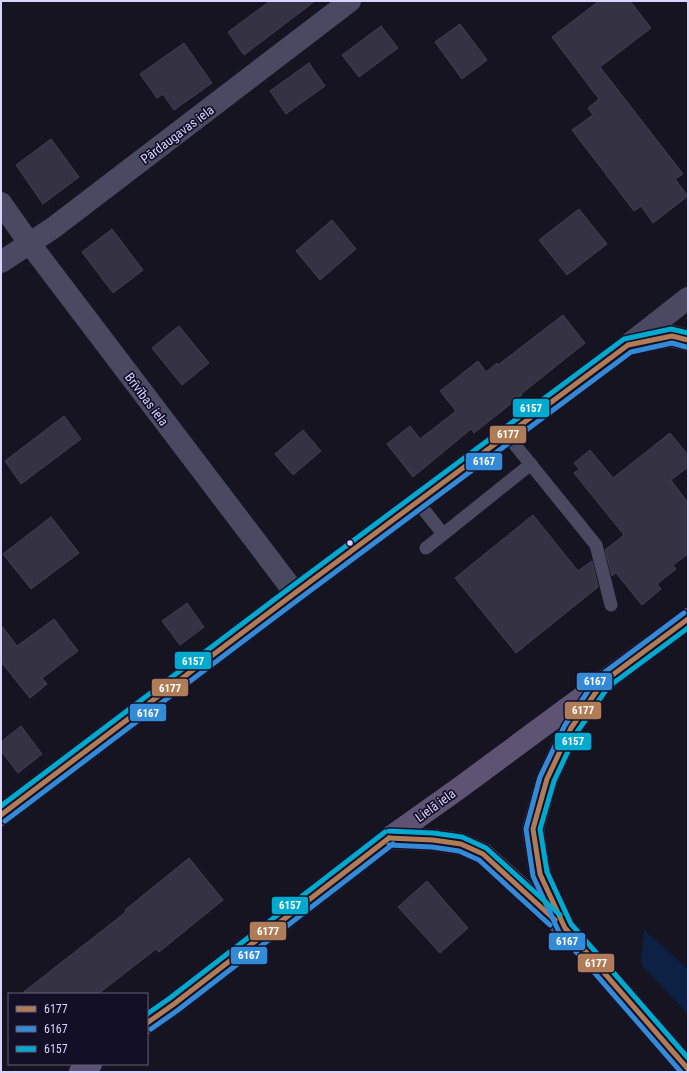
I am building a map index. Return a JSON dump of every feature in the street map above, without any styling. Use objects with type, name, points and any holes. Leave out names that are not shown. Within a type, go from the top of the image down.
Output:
[{"type":"main road","points":[[1,815],[295,593],[628,345],[672,336],[688,340]]},
{"type":"main road","name":"Lielā iela","points":[[148,1022],[389,838],[688,619]]},
{"type":"main road","points":[[565,928],[540,874],[533,829],[548,779],[571,728],[603,682]]},
{"type":"main road","points":[[389,838],[433,840],[461,844],[483,854],[565,928],[688,1069]]},
{"type":"main road","points":[[80,1072],[90,1065]]},
{"type":"street","name":"Pārdaugavas iela","points":[[1,262],[54,228],[350,1]]},
{"type":"street","name":"Brīvības iela","points":[[1,204],[295,593]]},
{"type":"street","points":[[628,345],[688,298]]},
{"type":"lane","points":[[507,435],[596,545],[612,605]]},
{"type":"lane","points":[[426,548],[531,464]]},
{"type":"lane","points":[[418,501],[443,534]]},
{"type":"water","points":[[644,930],[688,970],[688,1014],[641,964]]},
{"type":"pier","points":[[685,1021],[688,1024],[688,1072],[647,1072],[641,1065]]},
{"type":"building","points":[[270,1],[315,1],[244,55],[228,32]]},
{"type":"building","points":[[599,1],[630,1],[651,28],[600,67],[683,174],[675,179],[688,196],[653,223],[641,206],[634,211],[572,130],[593,115],[588,108],[599,99],[552,37]]},
{"type":"building","points":[[460,24],[487,60],[462,79],[435,42]]},
{"type":"building","points":[[381,26],[398,48],[359,77],[342,55]]},
{"type":"building","points":[[184,43],[212,83],[174,110],[163,94],[157,98],[140,74]]},
{"type":"building","points":[[309,63],[325,86],[286,114],[270,91]]},
{"type":"building","points":[[51,139],[79,177],[43,204],[16,165]]},
{"type":"building","points":[[579,209],[607,244],[567,275],[539,240]]},
{"type":"building","points":[[332,220],[356,249],[320,280],[296,251]]},
{"type":"building","points":[[112,229],[143,270],[113,293],[82,252]]},
{"type":"building","points":[[563,315],[585,343],[474,433],[471,429],[413,477],[387,444],[410,426],[420,439],[456,411],[440,391],[478,361],[486,372],[497,363],[498,365]]},
{"type":"building","points":[[179,326],[209,363],[182,385],[152,348]]},
{"type":"building","points":[[64,416],[81,439],[21,484],[5,461]]},
{"type":"building","points":[[303,430],[321,451],[293,475],[275,454]]},
{"type":"building","points":[[670,433],[688,455],[688,467],[671,480],[688,503],[688,554],[673,565],[676,569],[657,584],[661,589],[642,605],[616,573],[612,576],[605,550],[624,535],[574,473],[579,469],[574,463],[590,450],[613,478]]},
{"type":"building","points":[[533,515],[578,571],[592,561],[598,587],[516,653],[455,578]]},
{"type":"building","points":[[51,517],[79,553],[31,589],[3,554]]},
{"type":"building","points":[[187,603],[204,627],[180,645],[162,621]]},
{"type":"building","points":[[54,619],[78,651],[42,678],[47,684],[30,698],[1,662],[1,625],[17,646]]},
{"type":"building","points":[[21,726],[42,754],[18,773],[1,751],[1,742]]},
{"type":"building","points":[[189,858],[223,900],[159,952],[156,949],[99,993],[22,993],[126,912],[125,910]]},
{"type":"building","points":[[427,881],[468,928],[440,953],[398,907]]},
{"type":"transit line","name":"6157","points":[[1,806],[291,587],[624,339],[671,329],[688,333]]},
{"type":"transit line","name":"6177","points":[[1,815],[295,593],[628,345],[672,336],[688,340]]},
{"type":"transit line","name":"6167","points":[[5,821],[299,599],[631,352],[672,343],[686,347]]},
{"type":"transit line","name":"6167","points":[[681,1072],[559,932],[533,876],[526,829],[540,777],[565,725],[597,678],[684,613]]},
{"type":"transit line","name":"6177","points":[[688,619],[603,682],[571,728],[547,779],[533,829],[540,874],[565,928],[688,1069]]},
{"type":"transit line","name":"6157","points":[[688,628],[608,687],[577,732],[554,781],[540,829],[547,872],[571,924],[688,1058]]},
{"type":"transit line","name":"6157","points":[[389,831],[433,833],[462,837],[486,848],[560,915]]},
{"type":"transit line","name":"6157","points":[[148,1013],[170,998],[385,832]]},
{"type":"transit line","name":"6177","points":[[389,838],[433,840],[461,844],[483,854],[555,920]]},
{"type":"transit line","name":"6177","points":[[148,1022],[174,1004],[389,838]]},
{"type":"transit line","name":"6167","points":[[151,1029],[178,1010],[393,844]]},
{"type":"transit line","name":"6167","points":[[389,845],[432,847],[459,851],[479,860],[550,925]]}]
